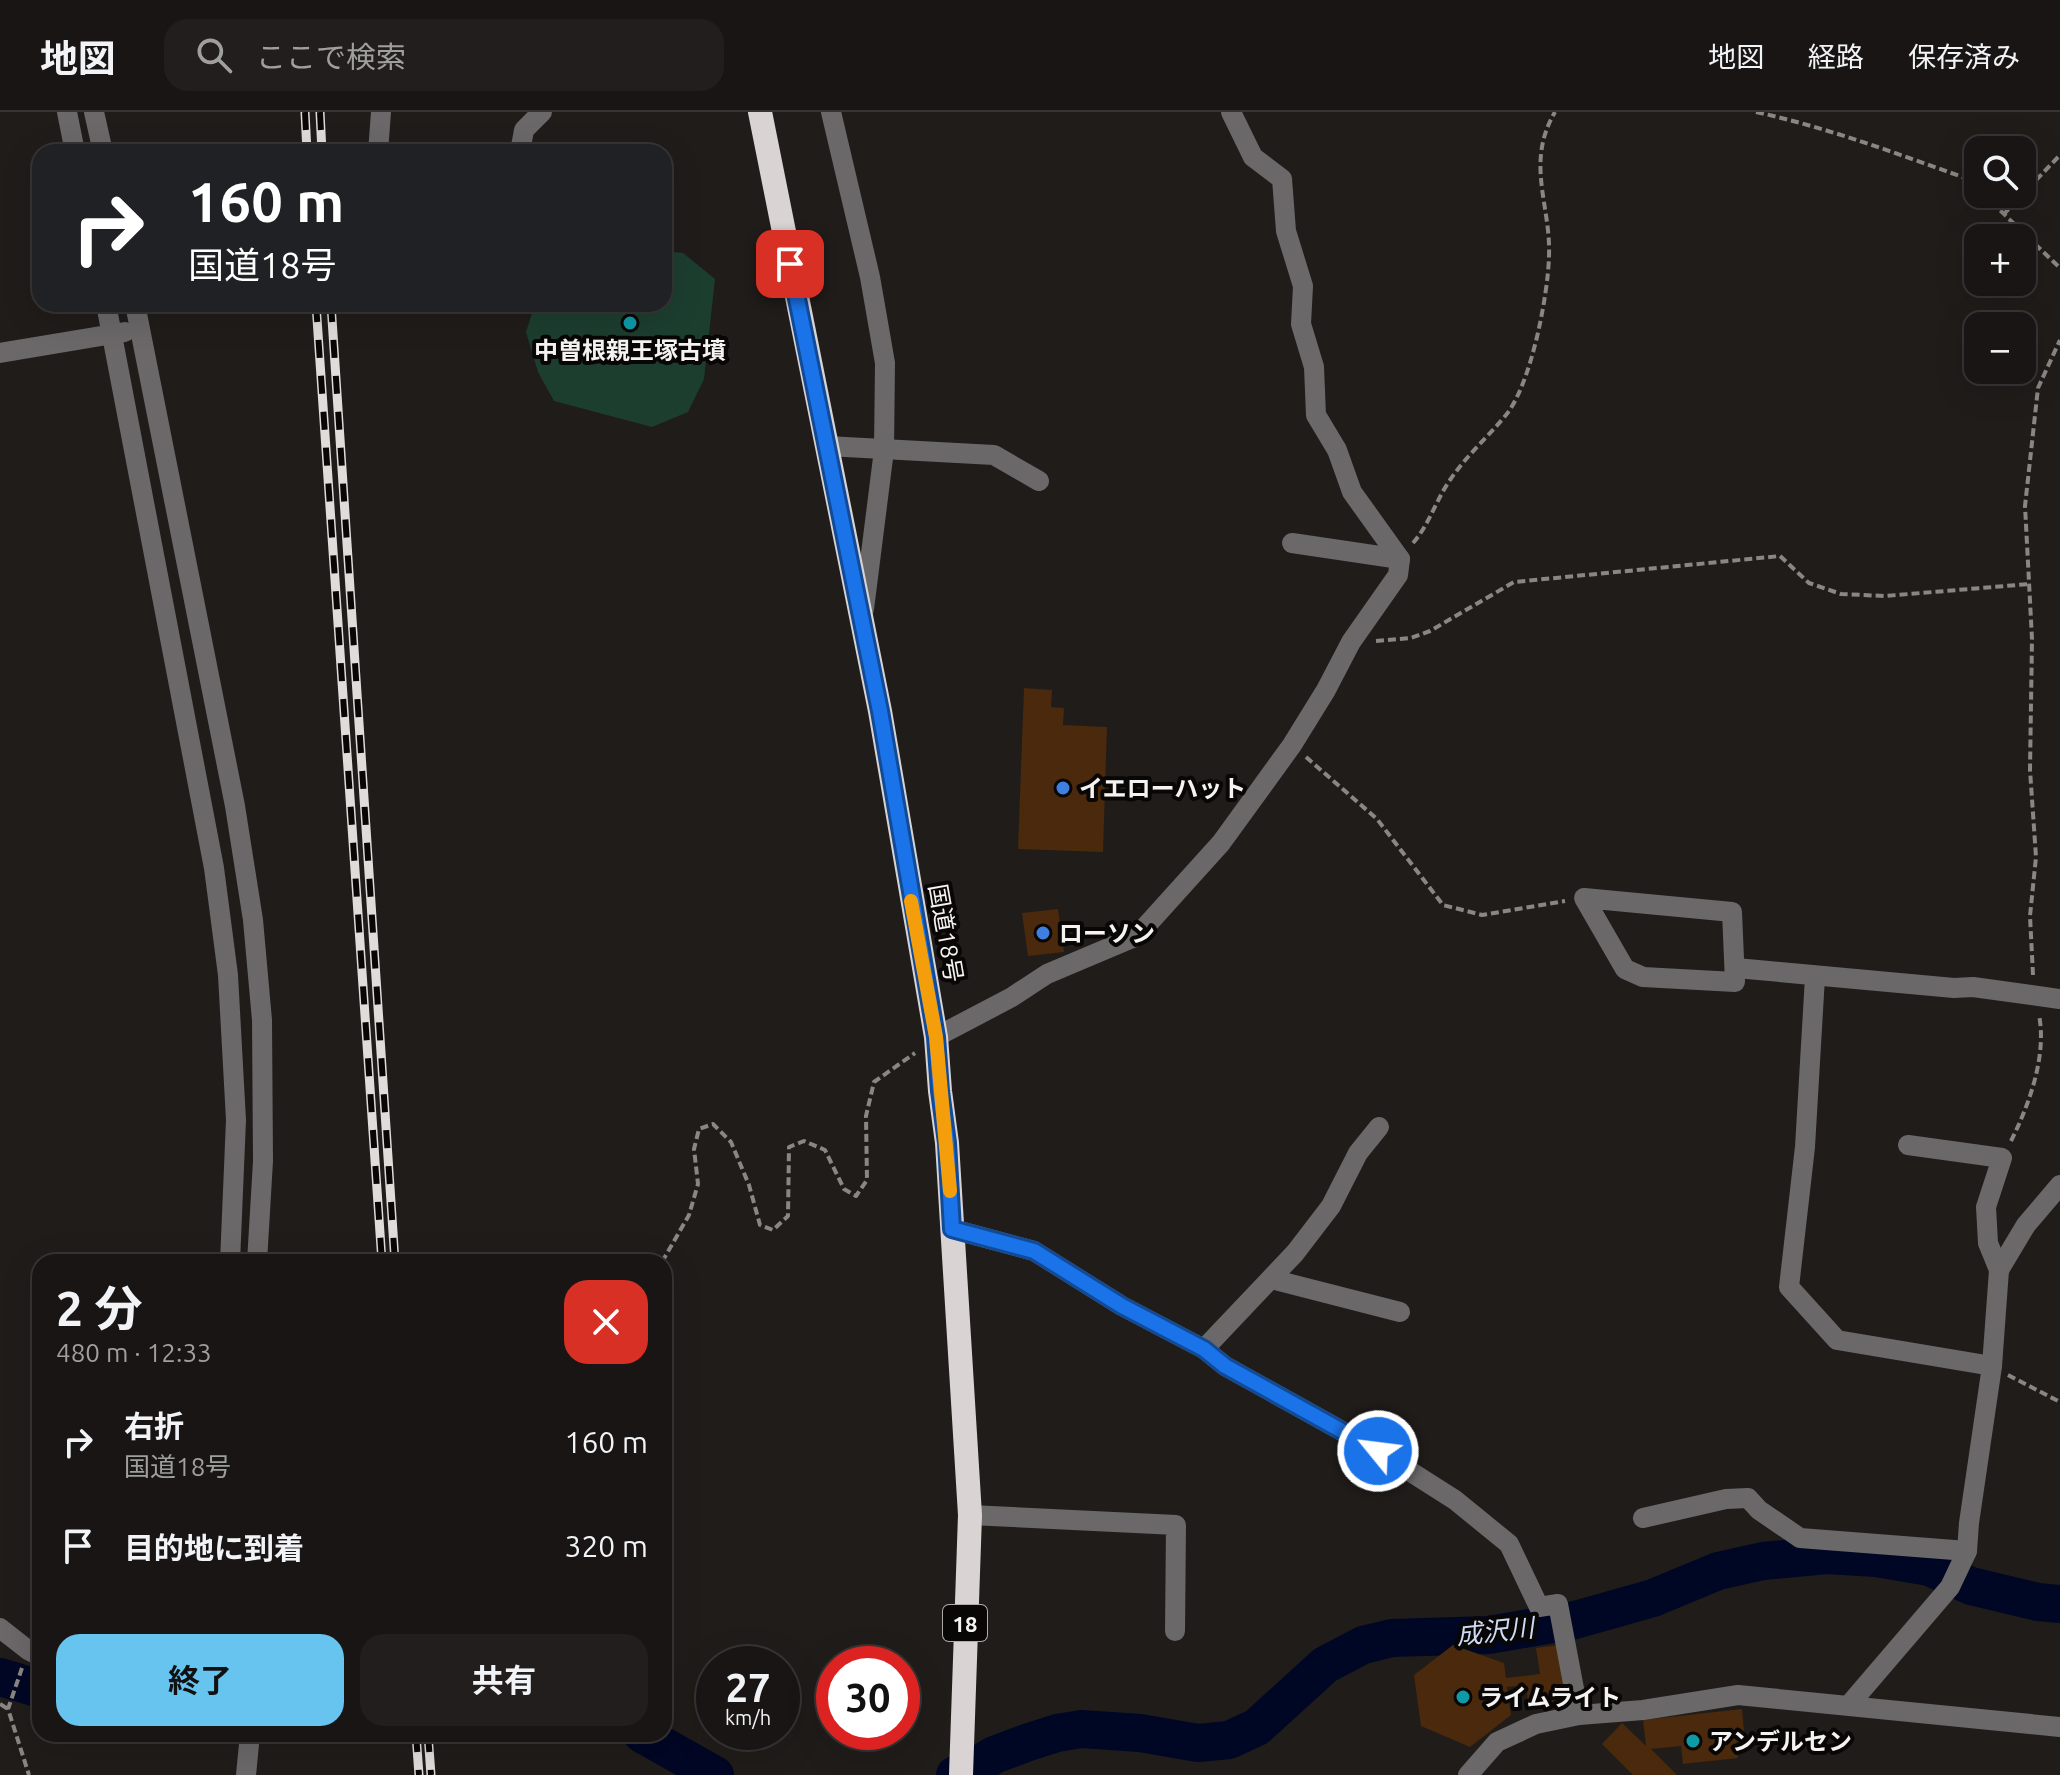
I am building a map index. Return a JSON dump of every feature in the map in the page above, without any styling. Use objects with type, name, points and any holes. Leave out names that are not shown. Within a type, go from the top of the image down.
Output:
[{"type":"highway","name":"国道18号","points":[[760,112],[880,711],[936,1037],[947,1143],[970,1515],[961,1775]]},
{"type":"street","points":[[67,112],[73,144]]},
{"type":"street","points":[[94,112],[101,144]]},
{"type":"street","points":[[379,144],[381,112]]},
{"type":"street","points":[[521,144],[524,130],[542,112]]},
{"type":"street","points":[[831,112],[870,277],[885,363],[884,450],[862,623]]},
{"type":"street","points":[[936,1037],[1012,997],[1047,974],[1137,936],[1221,843],[1292,745],[1351,642],[1398,575],[1400,559],[1352,492],[1337,450],[1316,415],[1314,367],[1301,324],[1303,286],[1286,231],[1282,179],[1253,157],[1231,112]]},
{"type":"street","points":[[108,312],[216,884],[228,975],[236,1120],[230,1254]]},
{"type":"street","points":[[137,312],[235,806],[253,920],[262,1036],[263,1161],[257,1254]]},
{"type":"street","points":[[0,353],[141,329]]},
{"type":"street","points":[[827,446],[994,455],[1039,481]]},
{"type":"street","points":[[1292,543],[1400,559]]},
{"type":"street","points":[[1584,898],[1732,912],[1735,982],[1643,977],[1625,969],[1584,898]]},
{"type":"street","points":[[1736,968],[1815,977],[1973,987],[2060,999]]},
{"type":"street","points":[[1815,977],[1805,1147],[1789,1287],[1837,1340],[1992,1366]]},
{"type":"street","points":[[1204,1349],[1271,1279],[1331,1206],[1358,1153],[1379,1127]]},
{"type":"street","points":[[1849,1705],[1950,1587],[1964,1556],[1992,1366],[1999,1270],[1988,1243],[1986,1207],[2002,1158],[1908,1145]]},
{"type":"street","points":[[1999,1270],[2026,1225],[2060,1185]]},
{"type":"street","points":[[952,1229],[1034,1251],[1122,1306],[1204,1349],[1225,1366],[1378,1451],[1455,1500],[1509,1544],[1539,1607],[1558,1604],[1579,1715]]},
{"type":"street","points":[[1271,1279],[1400,1312]]},
{"type":"street","points":[[1643,1518],[1726,1499],[1748,1498],[1759,1510],[1800,1538],[1964,1556]]},
{"type":"street","points":[[970,1515],[1176,1525],[1175,1631]]},
{"type":"street","points":[[0,1628],[32,1652]]},
{"type":"street","points":[[1468,1775],[1497,1742],[1536,1724],[1579,1715],[1643,1710],[1738,1695],[2060,1727]]},
{"type":"street","points":[[246,1775],[249,1742]]},
{"type":"path","points":[[1400,559],[1420,536],[1439,496],[1462,462],[1508,412],[1525,373],[1546,296],[1550,253],[1540,183],[1545,129],[1555,112]]},
{"type":"path","points":[[1756,112],[1806,123],[1964,178]]},
{"type":"path","points":[[2003,215],[2060,155]]},
{"type":"path","points":[[1996,208],[2060,268]]},
{"type":"path","points":[[2002,1158],[2021,1123],[2036,1076],[2041,1026],[2030,916],[2036,857],[2030,770],[2032,639],[2025,506],[2038,388],[2060,340]]},
{"type":"path","points":[[1351,642],[1395,641],[1430,631],[1514,582],[1780,556],[1809,583],[1841,594],[1885,596],[2029,584]]},
{"type":"path","points":[[1292,745],[1377,819],[1443,905],[1482,915],[1584,898]]},
{"type":"path","points":[[667,1254],[689,1215],[698,1184],[694,1149],[699,1129],[713,1124],[731,1142],[749,1185],[760,1225],[773,1230],[788,1216],[789,1147],[804,1141],[825,1150],[844,1189],[856,1196],[867,1180],[866,1116],[874,1082],[936,1037]]},
{"type":"path","points":[[1992,1366],[2060,1402]]},
{"type":"path","points":[[8,1709],[32,1657]]},
{"type":"path","points":[[0,1704],[8,1709],[29,1775]]},
{"type":"green space","points":[[672,252],[683,253],[715,279],[704,379],[688,412],[652,427],[554,401],[538,372],[526,332],[532,312],[672,312]]},
{"type":"building","name":"イエローハット","points":[[1024,688],[1052,690],[1051,707],[1064,708],[1063,725],[1107,727],[1103,852],[1018,849]]},
{"type":"building","name":"ローソン","points":[[1058,909],[1064,952],[1028,956],[1022,913]]},
{"type":"building","name":"ライムライト","points":[[1453,1645],[1504,1663],[1506,1678],[1540,1674],[1536,1648],[1559,1645],[1567,1700],[1528,1705],[1527,1692],[1517,1694],[1516,1686],[1507,1687],[1511,1715],[1470,1747],[1421,1726],[1414,1675]]},
{"type":"building","name":"アンデルセン","points":[[1742,1709],[1745,1741],[1736,1742],[1738,1758],[1683,1764],[1681,1746],[1651,1749],[1677,1775],[1633,1775],[1602,1744],[1622,1723],[1646,1746],[1643,1720]]},
{"type":"waterway","name":"成沢川","points":[[955,1775],[1029,1742],[1081,1729],[1140,1733],[1198,1743],[1229,1740],[1257,1727],[1325,1665],[1363,1645],[1392,1638],[1489,1635],[1575,1620],[1653,1598],[1718,1571],[1763,1561],[1827,1555],[1876,1558],[1929,1567],[1971,1586],[2038,1602],[2060,1604]]},
{"type":"waterway","name":"成沢川","points":[[0,1677],[32,1687]]},
{"type":"waterway","name":"成沢川","points":[[656,1742],[715,1775]]},
{"type":"railway","points":[[305,112],[307,144]]},
{"type":"railway","points":[[320,112],[322,144]]},
{"type":"railway","points":[[317,312],[381,1254]]},
{"type":"railway","points":[[332,312],[394,1254]]},
{"type":"railway","points":[[417,1742],[419,1775]]},
{"type":"railway","points":[[429,1742],[431,1775]]},
{"type":"slow traffic","points":[[911,901],[936,1037],[950,1191]]},
{"type":"place","name":"中曽根親王塚古墳","points":[[630,323]]},
{"type":"place","name":"イエローハット","points":[[1063,788]]},
{"type":"place","name":"ローソン","points":[[1043,933]]},
{"type":"place","name":"ライムライト","points":[[1463,1697]]},
{"type":"place","name":"アンデルセン","points":[[1693,1741]]},
{"type":"route","points":[[790,264],[880,711],[936,1037],[952,1229],[1034,1251],[1122,1306],[1204,1349],[1225,1366],[1378,1451]]}]
